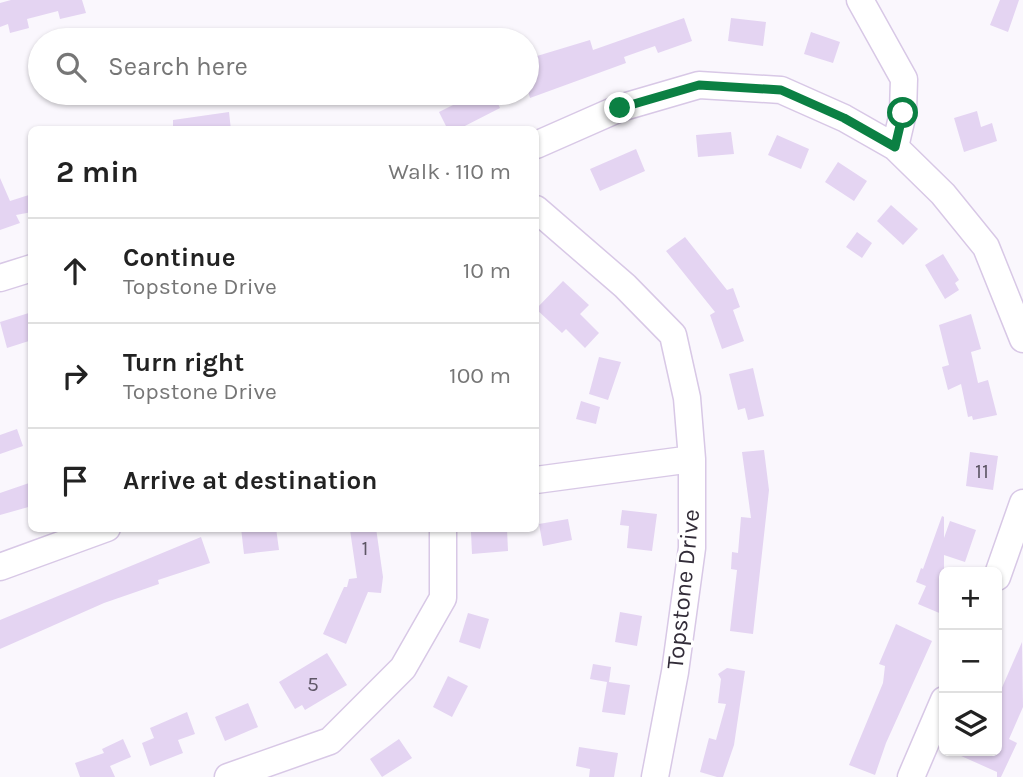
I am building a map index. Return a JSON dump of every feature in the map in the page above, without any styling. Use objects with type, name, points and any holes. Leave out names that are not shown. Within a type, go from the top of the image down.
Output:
[{"type":"street","points":[[860,0],[904,79],[903,113],[895,147]]},
{"type":"street","points":[[539,144],[620,108],[699,85],[781,90],[844,118],[895,147],[943,194],[986,247],[1023,339]]},
{"type":"street","name":"Topstone Drive","points":[[539,212],[625,286],[673,335],[687,398],[692,459],[692,548],[676,672],[655,777]]},
{"type":"street","points":[[0,278],[28,269]]},
{"type":"street","points":[[539,480],[692,459]]},
{"type":"street","points":[[1001,567],[1023,503]]},
{"type":"street","points":[[0,567],[96,532]]},
{"type":"street","points":[[229,777],[330,741],[403,668],[443,598],[443,532]]},
{"type":"street","points":[[911,777],[939,712]]},
{"type":"building","points":[[11,0],[82,0],[86,13],[60,19],[58,11],[27,19],[29,28],[10,33],[8,24],[0,27],[0,3]]},
{"type":"building","points":[[1000,0],[1019,0],[1008,32],[990,25]]},
{"type":"building","points":[[684,18],[692,41],[658,53],[655,46],[624,57],[626,63],[539,95],[539,55],[590,40],[593,50]]},
{"type":"building","points":[[731,18],[766,22],[763,46],[728,41]]},
{"type":"building","points":[[811,32],[840,42],[833,63],[804,54]]},
{"type":"building","points":[[453,105],[499,105],[500,108],[465,126],[446,126],[439,112]]},
{"type":"building","points":[[977,111],[981,127],[992,123],[997,141],[964,152],[954,118]]},
{"type":"building","points":[[229,112],[231,126],[173,126],[173,120]]},
{"type":"building","points":[[731,132],[734,154],[698,157],[696,135]]},
{"type":"building","points":[[777,135],[809,149],[801,169],[768,155]]},
{"type":"building","points":[[636,149],[645,171],[600,191],[590,169]]},
{"type":"building","points":[[838,162],[867,181],[854,201],[825,182]]},
{"type":"building","points":[[0,178],[10,201],[28,195],[28,213],[16,215],[20,223],[0,230]]},
{"type":"building","points":[[891,205],[918,229],[903,245],[877,221]]},
{"type":"building","points":[[857,232],[872,243],[862,258],[846,247]]},
{"type":"building","points":[[685,237],[727,290],[733,288],[740,307],[733,310],[744,341],[722,349],[710,315],[715,312],[666,251]]},
{"type":"building","points":[[943,254],[959,280],[955,283],[959,290],[945,299],[925,265]]},
{"type":"building","points":[[563,281],[589,305],[580,314],[599,333],[585,348],[566,329],[562,333],[539,312],[539,306]]},
{"type":"building","points":[[28,313],[28,341],[7,348],[0,322]]},
{"type":"building","points":[[971,314],[981,349],[971,352],[978,383],[988,380],[997,415],[973,420],[972,416],[968,417],[961,384],[948,390],[942,367],[949,365],[939,325]]},
{"type":"building","points":[[599,357],[621,362],[608,400],[589,394]]},
{"type":"building","points":[[753,368],[764,416],[748,420],[745,408],[738,410],[729,374]]},
{"type":"building","points":[[581,401],[600,407],[596,424],[576,419]]},
{"type":"building","points":[[17,429],[23,446],[0,454],[0,435]]},
{"type":"building","points":[[764,450],[769,490],[753,634],[730,631],[737,570],[731,569],[732,552],[738,553],[741,517],[751,518],[742,452]]},
{"type":"building","points":[[970,452],[998,456],[993,490],[966,486]]},
{"type":"building","points":[[28,483],[28,507],[0,515],[0,493]]},
{"type":"building","points":[[622,510],[657,514],[652,551],[627,548],[629,526],[620,525]]},
{"type":"building","points":[[942,516],[944,538],[950,521],[976,530],[965,562],[944,555],[944,567],[939,567],[939,613],[918,604],[926,586],[916,582],[921,568],[923,569]]},
{"type":"building","points":[[568,519],[572,540],[543,546],[539,524]]},
{"type":"building","points":[[241,532],[277,532],[279,550],[244,554]]},
{"type":"building","points":[[350,532],[377,532],[383,577],[381,593],[368,592],[346,644],[323,634],[344,587],[347,587],[349,579],[357,578]]},
{"type":"building","points":[[471,532],[507,532],[508,551],[472,554]]},
{"type":"building","points":[[201,537],[210,563],[158,580],[159,584],[104,603],[0,649],[0,620]]},
{"type":"building","points":[[620,612],[642,616],[637,646],[615,642]]},
{"type":"building","points":[[468,613],[489,619],[480,649],[459,642]]},
{"type":"building","points":[[896,624],[932,641],[886,743],[875,775],[849,765],[883,683],[885,666],[879,664]]},
{"type":"building","points":[[1022,642],[1023,707],[1009,739],[1017,743],[1001,777],[997,777],[997,772],[961,756],[1002,756],[1002,688]]},
{"type":"building","points":[[327,653],[347,685],[305,710],[302,705],[295,709],[279,682]]},
{"type":"building","points":[[593,664],[611,667],[609,682],[630,685],[625,715],[602,712],[607,682],[590,679]]},
{"type":"building","points":[[727,668],[745,671],[734,745],[723,777],[717,777],[700,772],[709,738],[716,740],[726,704],[718,703],[721,679],[718,674]]},
{"type":"building","points":[[448,676],[468,686],[452,717],[433,707]]},
{"type":"building","points":[[248,703],[258,727],[225,741],[215,717]]},
{"type":"building","points":[[187,712],[195,734],[178,740],[183,753],[150,766],[142,743],[154,738],[150,728]]},
{"type":"building","points":[[123,739],[131,757],[110,766],[115,777],[80,777],[75,763],[104,753],[102,749]]},
{"type":"building","points":[[399,739],[412,758],[382,777],[370,759]]},
{"type":"building","points":[[579,747],[618,753],[614,777],[589,777],[590,769],[576,766]]},
{"type":"route","points":[[620,108],[699,85],[781,90],[844,118],[895,147],[903,113]]}]
